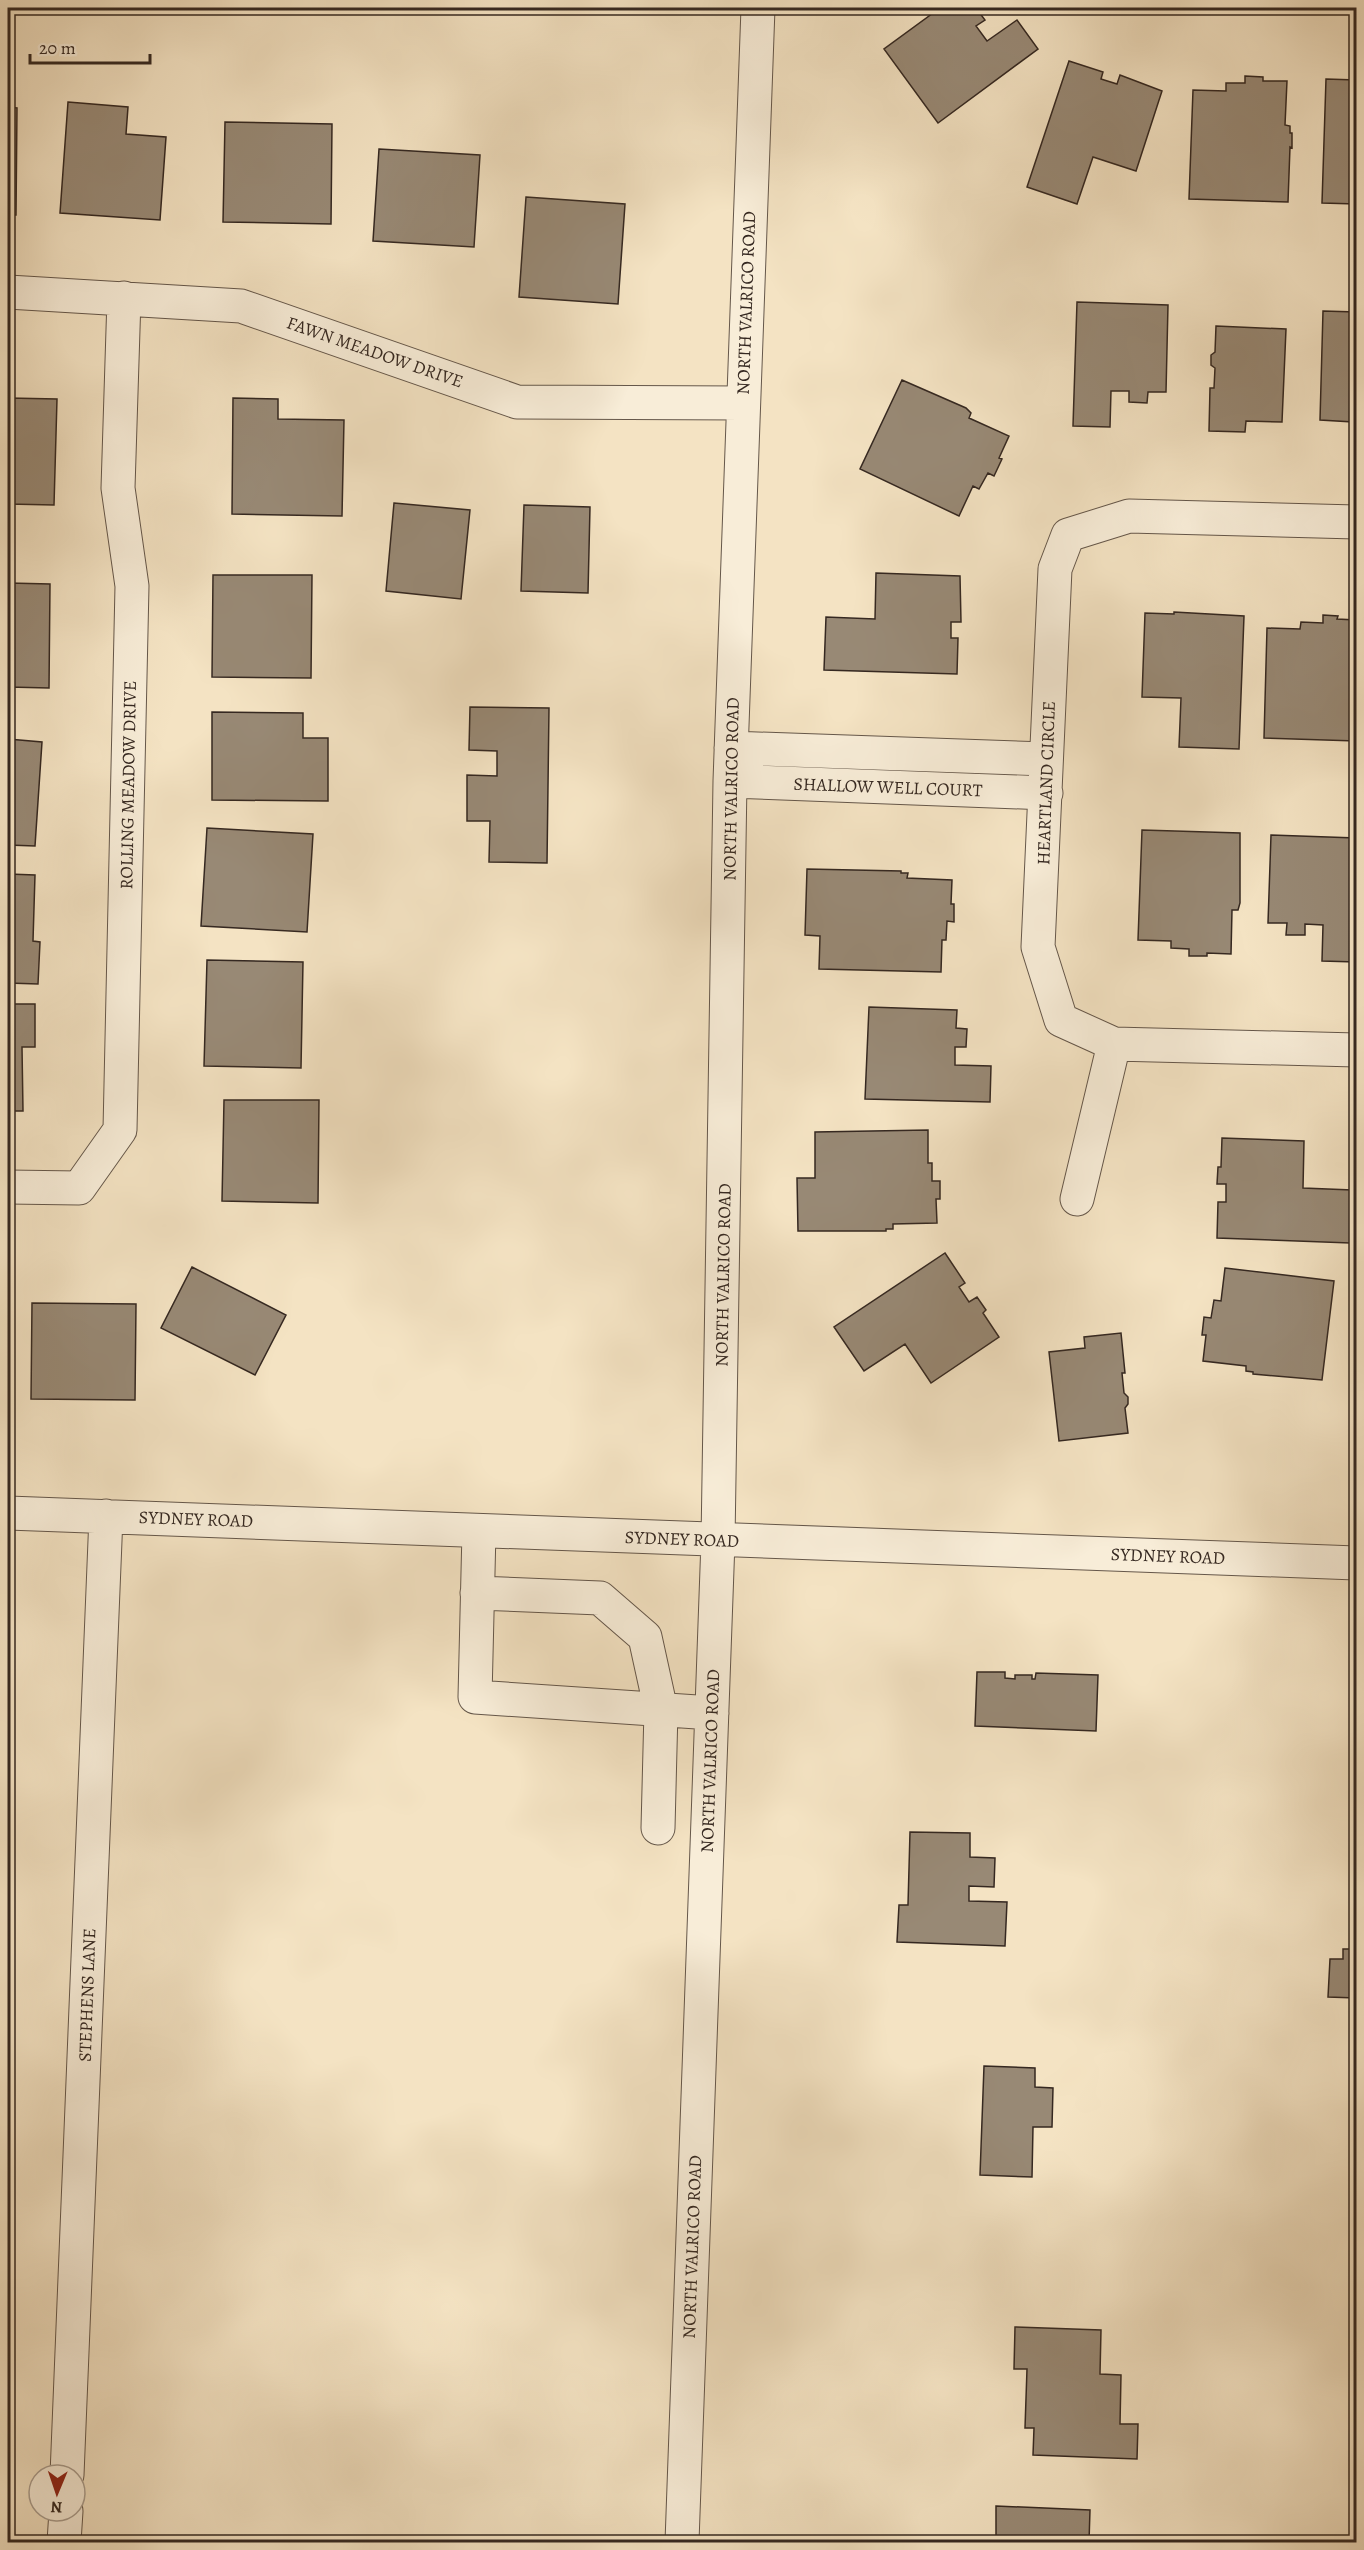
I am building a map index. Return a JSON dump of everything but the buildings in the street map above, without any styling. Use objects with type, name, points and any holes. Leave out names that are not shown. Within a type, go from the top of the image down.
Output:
[{"type":"street","name":"NORTH VALRICO ROAD","points":[[682,2542],[718,1540],[730,781],[758,8]]},
{"type":"street","name":"FAWN MEADOW DRIVE","points":[[8,292],[241,306],[517,402],[742,403]]},
{"type":"street","name":"ROLLING MEADOW DRIVE","points":[[8,1187],[79,1188],[120,1130],[132,586],[117,488],[124,298]]},
{"type":"street","name":"HEARTLAND CIRCLE","points":[[1356,522],[1129,516],[1068,535],[1055,569],[1038,947],[1061,1020],[1114,1044],[1356,1050]]},
{"type":"street","name":"SHALLOW WELL COURT","points":[[731,748],[1046,759]]},
{"type":"street","name":"SHALLOW WELL COURT","points":[[730,781],[1046,793]]},
{"type":"street","points":[[1077,1199],[1114,1044]]},
{"type":"street","name":"SYDNEY ROAD","points":[[8,1513],[1356,1563]]},
{"type":"street","name":"STEPHENS LANE","points":[[67,2463],[106,1516]]},
{"type":"street","points":[[479,1531],[475,1697],[712,1713]]},
{"type":"street","points":[[477,1593],[600,1598],[645,1637],[661,1710],[658,1828]]},
{"type":"street","points":[[64,2542],[65,2523]]}]
